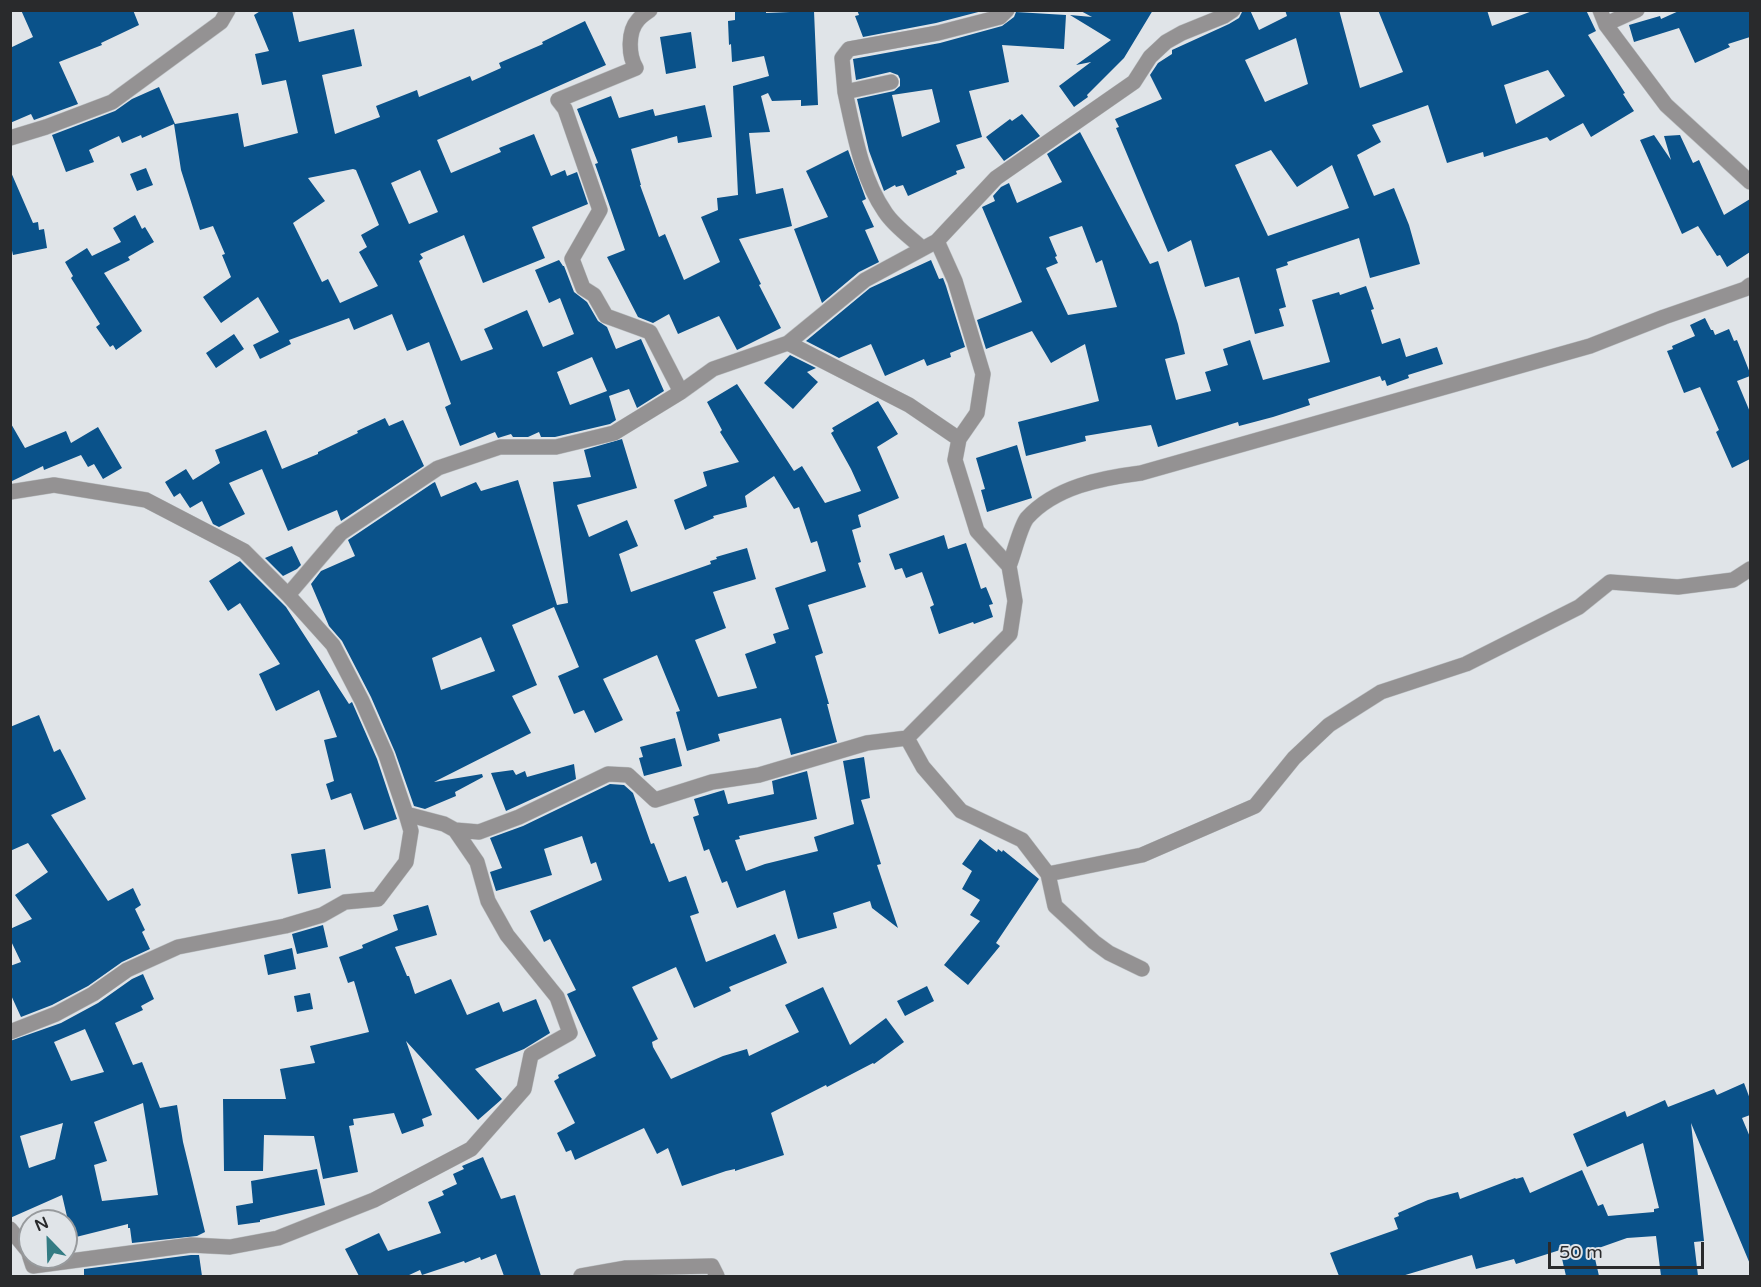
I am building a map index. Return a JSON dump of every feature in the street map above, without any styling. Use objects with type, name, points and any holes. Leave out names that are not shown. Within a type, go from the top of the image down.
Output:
[{"type":"street","points":[[10,138],[46,128],[112,102],[222,22],[228,10]]},
{"type":"street","points":[[650,10],[636,21],[631,39],[631,61],[636,68],[558,100],[565,110],[600,210],[572,259],[583,288],[594,294],[606,316],[650,333],[681,392]]},
{"type":"street","points":[[922,248],[885,213],[869,182],[860,158],[845,92],[842,58],[849,49],[938,33],[1000,17],[1007,10]]},
{"type":"street","points":[[288,595],[341,533],[438,468],[500,447],[556,447],[614,433],[681,392],[713,369],[788,343],[865,280],[937,241],[996,178],[1134,82],[1150,57],[1166,42],[1233,10]]},
{"type":"street","points":[[1637,10],[1603,17],[1666,105],[1750,182]]},
{"type":"street","points":[[845,92],[891,82]]},
{"type":"street","points":[[937,241],[955,281],[983,374],[977,414],[959,439],[955,460],[977,531],[1010,566]]},
{"type":"street","points":[[406,814],[444,824],[455,830],[479,832],[519,817],[608,774],[628,775],[655,800],[712,782],[759,775],[867,743],[907,738],[1010,634],[1015,601],[1010,566],[1026,520],[1059,493],[1112,476],[1141,472],[1590,346],[1750,285]]},
{"type":"street","points":[[788,343],[909,405],[959,439]]},
{"type":"street","points":[[10,492],[54,485],[147,500],[244,550],[333,645],[386,754],[411,831],[406,862],[378,899],[345,902],[322,915],[285,926],[178,947],[128,970],[93,994],[56,1014],[10,1032]]},
{"type":"street","points":[[1048,874],[1142,855],[1255,806],[1294,758],[1338,719],[1382,692],[1466,664],[1579,607],[1610,582],[1678,587],[1733,580],[1750,570]]},
{"type":"street","points":[[907,738],[923,767],[962,811],[1022,840],[1048,874],[1055,906],[1109,953],[1142,969]]},
{"type":"street","points":[[78,1260],[191,1245],[230,1247],[278,1238],[374,1200],[471,1149],[524,1089],[531,1055],[570,1033],[557,997],[507,935],[488,901],[477,862],[455,830]]},
{"type":"street","points":[[581,1276],[626,1268],[691,1272],[712,1266],[717,1276]]},
{"type":"building","points":[[21,10],[133,10],[139,25],[101,43],[102,45],[59,62],[78,104],[34,120],[31,114],[10,123],[10,48],[33,37]]},
{"type":"building","points":[[262,10],[292,10],[299,42],[354,29],[362,66],[322,75],[335,134],[380,117],[376,106],[417,90],[419,97],[470,76],[472,81],[501,68],[499,63],[543,44],[542,42],[585,21],[606,65],[437,140],[451,173],[501,152],[499,148],[534,134],[551,176],[565,170],[567,176],[577,172],[588,204],[532,227],[545,258],[483,283],[464,235],[420,254],[423,258],[419,261],[461,361],[493,349],[484,329],[527,310],[543,347],[574,334],[560,298],[549,303],[535,270],[559,260],[564,266],[574,292],[587,302],[598,321],[607,327],[616,349],[641,339],[664,391],[637,408],[629,389],[609,396],[616,420],[610,424],[555,437],[541,437],[539,432],[528,437],[513,437],[511,434],[498,438],[495,432],[460,446],[445,407],[451,404],[429,342],[407,351],[392,314],[354,330],[349,318],[289,340],[291,344],[260,359],[253,345],[279,332],[258,297],[221,323],[203,297],[231,277],[222,255],[225,254],[213,226],[200,230],[181,170],[174,124],[142,138],[141,135],[122,143],[119,136],[89,150],[94,162],[66,172],[52,135],[115,111],[132,99],[159,87],[175,124],[238,113],[244,147],[298,133],[286,80],[262,85],[255,54],[269,51],[254,15]],"holes":[[[356,170],[379,225],[361,235],[367,247],[359,252],[378,286],[340,303],[328,279],[322,282],[293,223],[325,201],[308,178]],[[420,170],[438,212],[409,224],[391,183]],[[592,357],[607,391],[570,405],[557,372]]]},
{"type":"building","points":[[735,10],[766,10],[766,13],[814,11],[818,105],[801,106],[801,100],[772,101],[768,93],[761,96],[770,132],[749,133],[756,194],[783,188],[792,226],[739,239],[781,328],[737,350],[719,316],[678,334],[669,314],[653,323],[638,317],[607,257],[625,250],[595,164],[598,163],[577,109],[611,96],[619,118],[653,109],[655,116],[705,105],[712,137],[678,143],[677,136],[631,149],[640,185],[659,237],[665,234],[684,280],[720,262],[701,217],[718,210],[717,198],[738,195],[733,86],[769,76],[764,56],[732,62],[728,21],[735,20]]},
{"type":"building","points":[[857,10],[986,10],[936,23],[863,37],[855,16],[859,15]]},
{"type":"building","points":[[1079,10],[1153,10],[1124,58],[1087,95],[1088,97],[1074,107],[1059,86],[1091,62],[1076,65],[1111,40],[1070,15],[1092,17]]},
{"type":"building","points":[[1243,10],[1250,10],[1259,30],[1287,16],[1285,10],[1339,10],[1360,88],[1403,72],[1378,10],[1487,10],[1492,26],[1535,10],[1586,10],[1596,31],[1588,35],[1634,111],[1591,137],[1583,123],[1550,141],[1547,137],[1484,157],[1483,152],[1447,163],[1428,105],[1372,125],[1381,142],[1357,155],[1374,196],[1394,188],[1409,225],[1420,264],[1370,278],[1359,238],[1287,262],[1288,265],[1276,269],[1286,307],[1279,309],[1284,326],[1255,334],[1239,277],[1205,287],[1191,240],[1168,252],[1116,128],[1119,127],[1115,119],[1162,99],[1150,75],[1158,63],[1172,54],[1172,50],[1239,18]],"holes":[[[1296,38],[1308,84],[1265,102],[1245,60]],[[1548,70],[1565,96],[1516,124],[1504,85]],[[1271,150],[1297,187],[1332,165],[1349,208],[1268,236],[1235,165]]]},
{"type":"building","points":[[1681,10],[1750,10],[1750,37],[1728,44],[1730,47],[1695,63],[1679,28],[1634,42],[1629,25],[1660,16],[1661,19]]},
{"type":"building","points":[[1016,12],[1066,15],[1064,49],[1002,45],[1009,82],[969,91],[982,137],[956,145],[965,168],[956,171],[957,174],[908,196],[903,185],[896,187],[895,185],[884,191],[869,151],[857,99],[894,91],[900,86],[900,79],[898,75],[890,72],[856,80],[853,59],[940,43],[1002,26],[1014,17]],"holes":[[[932,89],[940,122],[902,137],[892,95]]]},
{"type":"building","points":[[691,32],[696,68],[666,74],[660,37]]},
{"type":"building","points":[[1022,114],[1040,136],[1004,161],[986,137],[1010,119],[1012,121]]},
{"type":"building","points":[[1080,132],[1150,264],[1158,261],[1185,354],[1165,359],[1176,400],[1211,391],[1205,372],[1228,365],[1223,349],[1250,340],[1263,380],[1330,362],[1312,300],[1339,292],[1340,295],[1366,286],[1382,344],[1400,338],[1406,357],[1437,347],[1443,364],[1408,375],[1409,378],[1387,386],[1385,380],[1382,381],[1380,376],[1308,399],[1310,405],[1273,417],[1239,426],[1238,422],[1158,447],[1151,425],[1085,436],[1086,441],[1026,456],[1018,422],[1099,401],[1085,344],[1051,363],[1032,331],[986,349],[977,320],[1022,302],[982,207],[995,201],[993,196],[1001,187],[1009,183],[1017,203],[1062,182],[1047,154]],"holes":[[[1082,226],[1096,263],[1102,260],[1117,307],[1068,315],[1046,268],[1058,263],[1049,237]]]},
{"type":"building","points":[[1654,135],[1671,160],[1664,136],[1680,135],[1693,163],[1699,160],[1724,215],[1750,199],[1750,252],[1727,267],[1720,255],[1717,256],[1698,226],[1682,234],[1640,140]]},
{"type":"building","points":[[848,150],[866,199],[862,201],[874,227],[865,230],[879,262],[859,272],[822,303],[794,229],[828,217],[806,171]]},
{"type":"building","points":[[146,168],[153,185],[137,191],[130,174]]},
{"type":"building","points":[[10,170],[33,223],[38,222],[39,230],[44,229],[47,248],[13,255],[10,242]]},
{"type":"building","points":[[135,215],[142,229],[145,227],[154,242],[128,257],[130,260],[104,273],[142,331],[116,350],[113,345],[110,347],[96,327],[100,324],[71,278],[73,276],[65,262],[87,248],[92,256],[121,242],[113,228]]},
{"type":"building","points":[[931,260],[939,279],[943,278],[965,347],[950,353],[951,357],[927,366],[924,359],[885,376],[871,344],[839,358],[806,341],[870,288]]},
{"type":"building","points":[[1705,318],[1715,335],[1729,329],[1734,341],[1737,340],[1750,373],[1750,376],[1737,381],[1750,412],[1750,459],[1732,468],[1716,432],[1719,430],[1700,387],[1684,393],[1667,351],[1673,349],[1672,346],[1695,336],[1690,325]]},
{"type":"building","points":[[234,334],[244,349],[216,368],[206,353]]},
{"type":"building","points":[[790,355],[816,368],[807,372],[818,382],[793,409],[764,383]]},
{"type":"building","points":[[737,384],[794,471],[802,466],[825,503],[861,491],[831,433],[834,431],[832,428],[878,401],[898,434],[877,447],[899,498],[858,515],[861,527],[852,530],[861,562],[858,563],[866,587],[808,605],[823,653],[815,656],[837,742],[791,755],[781,718],[718,734],[720,741],[687,751],[676,712],[680,711],[657,655],[603,679],[623,720],[595,733],[584,710],[574,714],[558,676],[579,667],[554,607],[512,625],[537,685],[512,696],[531,733],[434,782],[482,774],[483,777],[455,792],[456,796],[425,809],[414,806],[395,752],[371,697],[342,641],[329,626],[311,584],[321,571],[355,556],[348,540],[433,483],[435,482],[441,497],[476,482],[481,491],[518,480],[557,605],[568,603],[553,482],[591,477],[584,450],[622,439],[637,488],[577,505],[589,537],[627,520],[638,546],[619,554],[631,592],[711,564],[710,561],[717,559],[716,557],[747,548],[756,579],[713,592],[726,628],[695,640],[718,697],[757,688],[745,654],[776,643],[773,634],[789,629],[775,588],[826,571],[817,541],[811,543],[799,507],[794,509],[774,476],[745,496],[747,507],[713,516],[714,518],[685,530],[674,500],[707,486],[703,472],[739,462],[720,432],[722,430],[707,402]],"holes":[[[481,637],[495,671],[441,690],[432,658]]]},
{"type":"building","points":[[385,418],[389,426],[403,420],[424,466],[341,521],[337,510],[288,531],[262,469],[229,483],[245,514],[219,527],[213,524],[202,501],[190,508],[180,493],[174,497],[165,482],[186,469],[193,480],[220,463],[215,450],[266,430],[282,469],[318,454],[358,433],[357,431]]},
{"type":"building","points":[[10,422],[25,448],[66,431],[71,443],[98,427],[122,468],[103,479],[94,464],[88,467],[81,455],[44,470],[43,466],[10,482]]},
{"type":"building","points":[[1017,445],[1032,498],[987,512],[981,490],[985,489],[976,458]]},
{"type":"building","points":[[944,535],[948,549],[966,543],[981,589],[986,587],[993,604],[989,605],[993,617],[939,634],[930,607],[934,605],[922,572],[906,578],[902,568],[895,570],[889,554]]},
{"type":"building","points":[[292,546],[301,565],[283,576],[265,558]]},
{"type":"building","points":[[240,561],[286,607],[349,704],[352,702],[377,759],[397,819],[364,830],[351,793],[331,800],[326,784],[334,781],[324,740],[337,737],[319,690],[276,711],[259,674],[280,664],[240,603],[228,611],[209,581]]},
{"type":"building","points":[[39,715],[54,752],[60,749],[86,799],[51,815],[108,901],[133,888],[141,905],[135,909],[145,930],[142,932],[150,949],[122,962],[88,986],[52,1005],[21,1017],[10,993],[10,966],[21,962],[10,939],[10,929],[32,919],[15,895],[48,872],[28,843],[10,851],[10,727]]},
{"type":"building","points":[[675,738],[682,766],[644,776],[639,758],[643,757],[640,747]]},
{"type":"building","points":[[864,757],[870,798],[861,800],[881,864],[877,865],[898,928],[872,908],[870,901],[833,913],[837,928],[798,939],[785,890],[737,908],[727,881],[722,883],[709,849],[704,851],[693,817],[699,815],[694,799],[724,790],[728,804],[774,794],[772,781],[807,771],[817,819],[739,836],[740,839],[735,840],[746,871],[818,851],[814,837],[854,824],[843,761]]},
{"type":"building","points":[[574,764],[576,779],[506,811],[491,773],[513,770],[516,775],[525,771],[527,777]]},
{"type":"building","points":[[610,784],[624,785],[633,793],[651,844],[654,843],[669,882],[686,876],[699,913],[690,916],[706,962],[775,934],[787,963],[729,987],[731,991],[694,1008],[676,967],[632,987],[658,1039],[652,1042],[653,1047],[671,1079],[723,1056],[747,1049],[749,1056],[799,1032],[785,1005],[823,987],[850,1045],[886,1018],[904,1042],[874,1064],[771,1113],[784,1155],[682,1186],[668,1148],[657,1154],[644,1128],[575,1160],[571,1150],[566,1152],[557,1133],[575,1123],[554,1081],[559,1078],[558,1075],[596,1056],[567,994],[576,990],[550,939],[544,942],[530,911],[602,880],[596,862],[591,864],[582,836],[544,849],[552,875],[496,891],[490,872],[502,868],[490,838],[523,826]]},
{"type":"building","points":[[980,839],[997,852],[998,849],[1002,852],[1003,850],[1039,879],[996,943],[1000,946],[968,985],[944,965],[980,921],[970,915],[980,900],[962,889],[972,871],[962,864]]},
{"type":"building","points":[[325,849],[331,888],[298,894],[291,854]]},
{"type":"building","points":[[428,905],[437,935],[395,947],[415,994],[451,979],[467,1015],[499,1002],[503,1012],[536,999],[550,1033],[524,1049],[475,1069],[502,1099],[478,1120],[406,1041],[432,1115],[422,1119],[424,1126],[402,1134],[394,1113],[353,1119],[354,1125],[349,1126],[358,1172],[323,1179],[314,1136],[264,1135],[263,1171],[224,1171],[223,1099],[286,1099],[280,1069],[315,1063],[310,1046],[369,1032],[354,981],[348,983],[339,957],[363,948],[362,945],[398,930],[393,915]]},
{"type":"building","points":[[323,925],[328,947],[297,954],[292,934]]},
{"type":"building","points":[[292,948],[296,969],[268,975],[264,955]]},
{"type":"building","points":[[143,974],[154,999],[141,1006],[143,1010],[115,1023],[133,1065],[142,1062],[160,1108],[177,1105],[183,1142],[205,1232],[197,1236],[132,1243],[128,1224],[78,1236],[78,1209],[65,1209],[62,1195],[30,1209],[18,1209],[18,1214],[10,1218],[10,1041],[61,1023],[98,1003]],"holes":[[[85,1029],[104,1072],[71,1081],[54,1042]],[[143,1103],[158,1195],[102,1201],[94,1165],[107,1161],[94,1122]],[[63,1123],[55,1159],[29,1168],[20,1136]]]},
{"type":"building","points":[[927,986],[934,1001],[905,1016],[897,1001]]},
{"type":"building","points":[[310,993],[313,1009],[297,1012],[294,996]]},
{"type":"building","points":[[1744,1083],[1750,1099],[1750,1115],[1742,1118],[1750,1137],[1750,1264],[1691,1123],[1704,1241],[1694,1242],[1698,1276],[1661,1276],[1656,1236],[1627,1238],[1593,1250],[1599,1276],[1566,1276],[1560,1250],[1516,1264],[1514,1259],[1476,1269],[1472,1255],[1402,1276],[1339,1276],[1330,1253],[1398,1229],[1394,1218],[1399,1216],[1398,1213],[1428,1200],[1458,1192],[1460,1199],[1515,1178],[1523,1177],[1530,1193],[1582,1170],[1598,1206],[1603,1204],[1608,1216],[1654,1212],[1654,1209],[1659,1208],[1643,1143],[1587,1167],[1573,1134],[1625,1111],[1627,1117],[1665,1100],[1668,1107],[1714,1089],[1717,1095]]},
{"type":"building","points":[[483,1157],[501,1199],[515,1195],[541,1276],[504,1276],[496,1254],[481,1260],[480,1257],[465,1263],[464,1261],[422,1275],[420,1270],[407,1276],[359,1276],[345,1249],[379,1233],[388,1251],[441,1233],[428,1202],[444,1195],[442,1191],[457,1184],[453,1174],[464,1169],[462,1166]]},
{"type":"building","points":[[317,1169],[325,1205],[260,1220],[260,1222],[238,1225],[236,1206],[253,1203],[251,1181]]},
{"type":"building","points":[[199,1255],[202,1276],[84,1276],[84,1269]]}]
